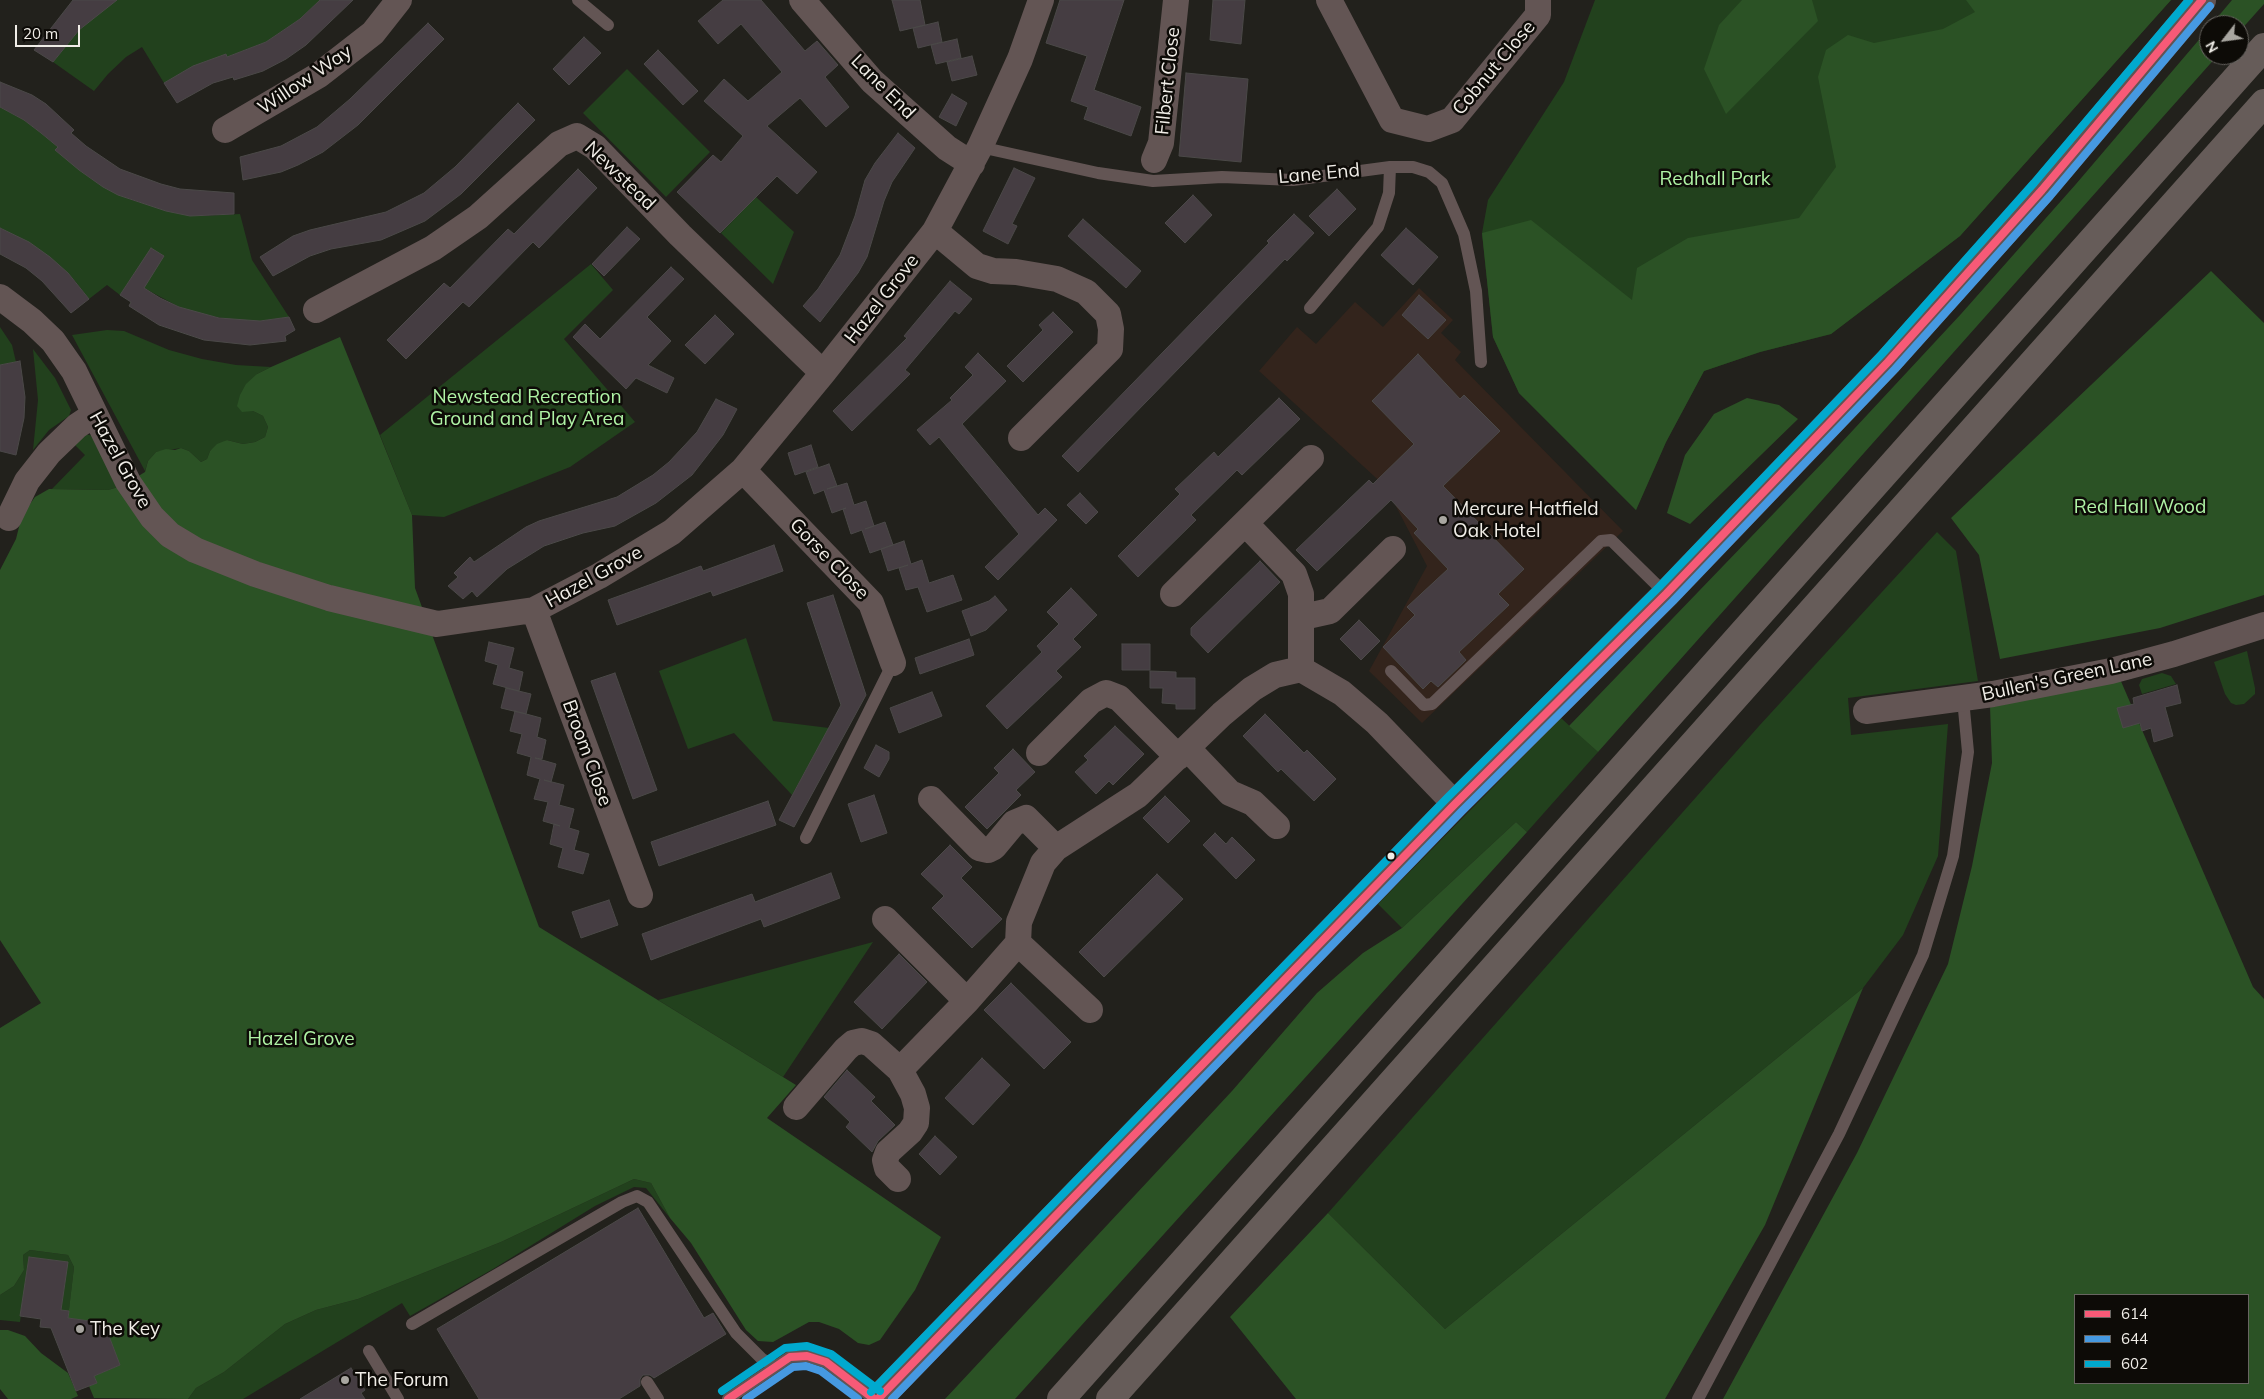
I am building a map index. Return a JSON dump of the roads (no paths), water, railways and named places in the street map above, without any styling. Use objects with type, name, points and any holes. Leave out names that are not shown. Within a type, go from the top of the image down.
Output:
[{"type":"highway","points":[[1061,1399],[2264,47]]},
{"type":"highway","points":[[1110,1399],[2264,102]]},
{"type":"main road","points":[[878,1399],[1455,804],[1666,594],[1888,362],[2042,190],[2202,0]]},
{"type":"street","name":"Willow Way","points":[[225,130],[319,75],[373,33],[399,0]]},
{"type":"street","name":"Lane End","points":[[802,0],[872,81],[947,148],[976,156]]},
{"type":"street","name":"Hazel Grove","points":[[0,297],[32,320],[53,341],[74,371],[128,482],[152,517],[170,535],[195,550],[255,574],[329,598],[437,624],[534,610],[599,576],[672,532],[742,470],[823,374],[936,231],[976,156],[1020,59],[1041,0]]},
{"type":"street","name":"Filbert Close","points":[[1154,160],[1161,144],[1176,0]]},
{"type":"street","name":"Cobnut Close","points":[[1329,0],[1392,120],[1428,129],[1452,120],[1538,15],[1538,0]]},
{"type":"street","name":"Newstead","points":[[316,310],[433,248],[478,217],[559,144],[577,136],[595,147],[680,235],[823,374]]},
{"type":"street","points":[[936,231],[977,266],[993,271],[1016,272],[1057,279],[1086,292],[1108,314],[1111,329],[1110,350],[1021,438]]},
{"type":"street","points":[[9,518],[27,481],[49,452],[78,426],[95,414]]},
{"type":"street","points":[[1173,594],[1311,458]]},
{"type":"street","name":"Gorse Close","points":[[742,470],[871,603],[893,663]]},
{"type":"street","points":[[1245,523],[1294,574],[1301,594],[1301,669]]},
{"type":"street","points":[[1302,617],[1330,611],[1393,549]]},
{"type":"street","name":"Broom Close","points":[[534,610],[640,895]]},
{"type":"street","name":"Bullen's Green Lane","points":[[1866,711],[1962,699],[2111,671],[2174,654],[2264,624]]},
{"type":"street","points":[[900,1070],[1018,943],[1020,922],[1042,864],[1056,848],[1138,795],[1222,714],[1252,689],[1275,676],[1301,669],[1342,693],[1377,723],[1455,804]]},
{"type":"street","points":[[1039,753],[1091,701],[1106,693],[1119,698],[1230,793],[1254,803],[1277,826]]},
{"type":"street","points":[[930,799],[979,848],[988,850],[994,847],[1014,823],[1026,818],[1056,848]]},
{"type":"street","points":[[885,919],[966,1001]]},
{"type":"street","points":[[1018,943],[1090,1010]]},
{"type":"street","points":[[796,1107],[853,1043],[862,1041],[871,1044],[900,1070],[913,1094],[917,1108],[916,1122],[910,1132],[888,1152],[885,1160],[887,1168],[898,1179]]},
{"type":"lane","points":[[578,0],[608,26]]},
{"type":"lane","name":"Lane End","points":[[976,156],[1153,181],[1222,177],[1293,180],[1390,167],[1413,167],[1429,172],[1442,183],[1464,234],[1476,291],[1482,362]]},
{"type":"lane","points":[[1310,308],[1378,227],[1389,192],[1390,167]]},
{"type":"lane","points":[[1391,671],[1424,705],[1432,704],[1601,541],[1611,540],[1666,594]]},
{"type":"lane","points":[[806,838],[893,663]]},
{"type":"lane","points":[[1698,1399],[1839,1134],[1923,955],[1953,856],[1968,752],[1962,699]]},
{"type":"lane","points":[[412,1324],[622,1202],[637,1196],[648,1202],[736,1333],[762,1359],[775,1366]]},
{"type":"lane","points":[[369,1351],[398,1399]]},
{"type":"lane","points":[[728,1399],[790,1357],[807,1356],[826,1362],[874,1399]]},
{"type":"lane","points":[[647,1382],[658,1399]]},
{"type":"place","name":"Mercure Hatfield Oak Hotel","points":[[1443,520]]},
{"type":"place","name":"The Key","points":[[80,1329]]},
{"type":"place","name":"The Forum","points":[[345,1380]]},
{"type":"park label","name":"Redhall Park","points":[[1715,179]]},
{"type":"park label","name":"Newstead Recreation Ground and Play Area","points":[[527,408]]},
{"type":"park label","name":"Red Hall Wood","points":[[2140,507]]}]
